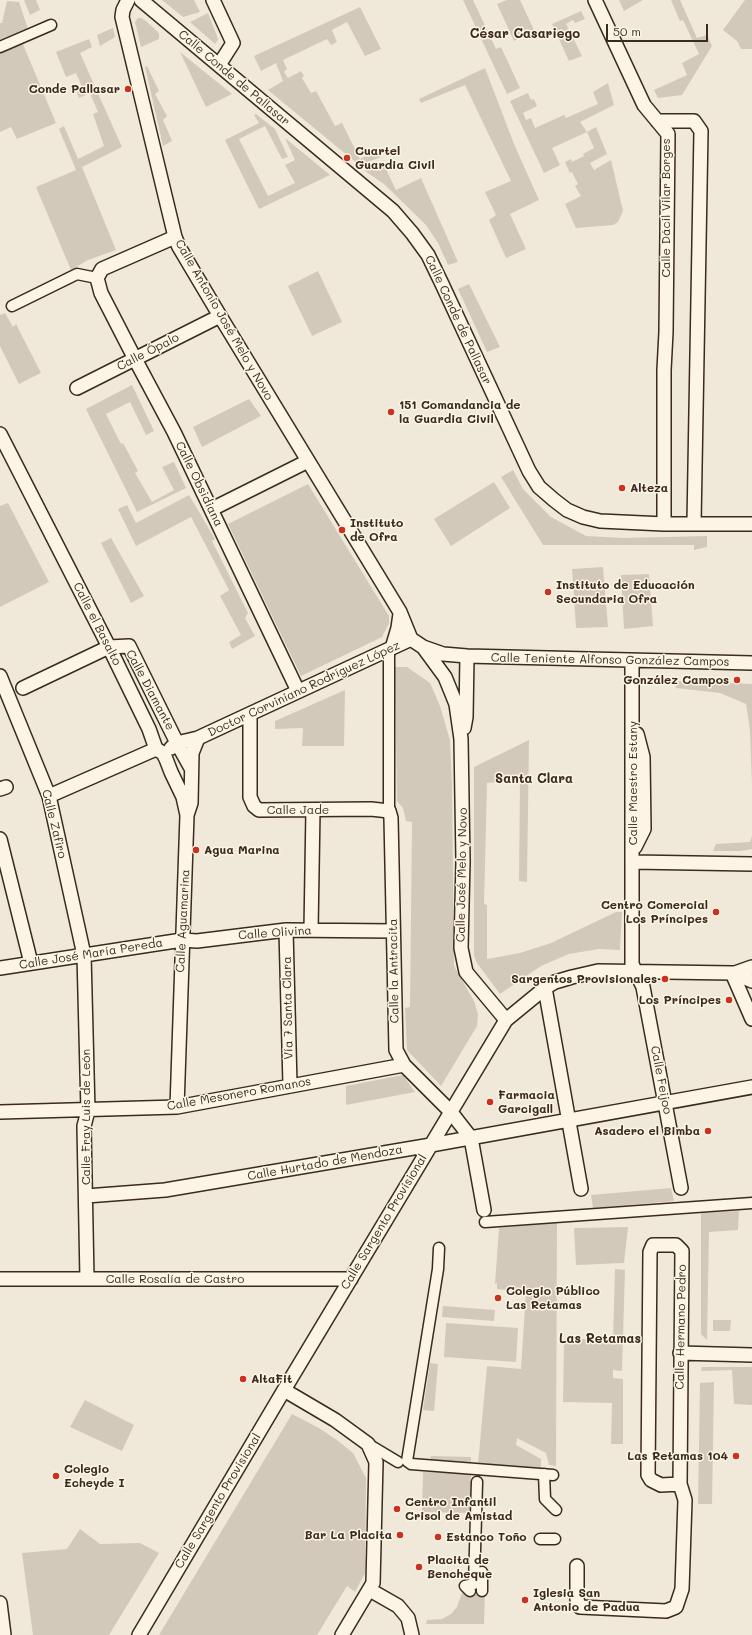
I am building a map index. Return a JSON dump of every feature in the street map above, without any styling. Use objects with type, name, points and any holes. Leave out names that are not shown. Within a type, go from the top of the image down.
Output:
[{"type":"street","name":"Calle Antonio José Melo y Novo","points":[[128,0],[123,10],[122,17],[175,237],[186,259],[220,316],[400,612],[411,639]]},
{"type":"street","name":"Calle Conde de Pallasar","points":[[141,0],[393,211],[412,233],[428,255],[513,440],[529,471],[539,486],[563,507],[583,517],[600,521],[664,524],[752,524]]},
{"type":"street","points":[[213,0],[233,43],[219,65]]},
{"type":"street","points":[[595,0],[644,105],[657,121]]},
{"type":"street","points":[[0,47],[51,24]]},
{"type":"street","name":"Calle Dácil Vilar Borges","points":[[657,121],[694,121],[701,131],[694,523]]},
{"type":"street","name":"Calle Dácil Vilar Borges","points":[[657,121],[668,134],[666,332],[664,370],[664,524]]},
{"type":"street","points":[[12,306],[77,274],[97,278],[102,269],[175,237]]},
{"type":"street","name":"Calle Obsidiana","points":[[97,278],[101,293],[174,432],[298,691]]},
{"type":"street","name":"Calle Ópalo","points":[[77,388],[220,316]]},
{"type":"street","name":"Calle el Basalto","points":[[0,434],[109,647],[149,729],[156,749],[163,753],[166,759],[170,772],[183,797],[187,815]]},
{"type":"street","points":[[212,509],[308,461]]},
{"type":"street","points":[[389,811],[391,648],[400,623],[400,612]]},
{"type":"street","points":[[411,639],[423,647],[445,678],[456,704],[461,739]]},
{"type":"street","name":"Doctor Corviniano Rodríguez López","points":[[177,743],[198,738],[411,639]]},
{"type":"street","name":"Calle Diamante","points":[[23,688],[109,647],[129,646],[192,770]]},
{"type":"street","name":"Calle Teniente Alfonso González Campos","points":[[423,647],[443,654],[467,656],[752,663]]},
{"type":"street","points":[[461,739],[466,717],[467,656]]},
{"type":"street","name":"Calle Maestro Estany","points":[[632,660],[632,964],[637,973]]},
{"type":"street","name":"Calle Zafiro","points":[[0,676],[49,796],[84,955]]},
{"type":"street","name":"Calle Jade","points":[[250,714],[250,797],[254,806],[259,810],[389,811]]},
{"type":"street","name":"Calle Aguamarina","points":[[177,1107],[187,815],[191,804],[192,753],[198,738]]},
{"type":"street","name":"Calle José Melo y Novo","points":[[461,739],[463,861],[461,948],[466,972],[506,1020]]},
{"type":"street","points":[[166,759],[172,747],[177,743]]},
{"type":"street","points":[[49,796],[156,749]]},
{"type":"street","points":[[170,772],[179,775],[192,770]]},
{"type":"street","points":[[311,930],[313,810]]},
{"type":"street","name":"Calle la Antracita","points":[[389,811],[391,818],[396,1050],[404,1065],[450,1111],[471,1138]]},
{"type":"street","points":[[0,839],[31,963]]},
{"type":"street","points":[[633,857],[704,863],[752,864]]},
{"type":"street","name":"Calle Olivina","points":[[182,940],[197,941],[286,930],[393,931]]},
{"type":"street","name":"Vía 7 Santa Clara","points":[[286,930],[290,1085]]},
{"type":"street","name":"Calle José María Pereda","points":[[0,968],[182,940]]},
{"type":"street","name":"Calle Fray Luis de León","points":[[84,955],[88,1110],[84,1126],[87,1279]]},
{"type":"street","name":"Calle Sargento Provisional","points":[[139,1635],[450,1111],[506,1020],[545,988],[555,982],[598,971],[745,975]]},
{"type":"street","name":"Calle Feijoo","points":[[637,973],[643,987],[681,1188]]},
{"type":"street","points":[[745,975],[752,1019]]},
{"type":"street","points":[[545,988],[581,1189]]},
{"type":"street","name":"Calle Mesonero Romanos","points":[[0,1112],[177,1107],[404,1065]]},
{"type":"street","name":"Calle Hurtado de Mendoza","points":[[86,1196],[165,1190],[568,1121],[752,1087]]},
{"type":"street","points":[[471,1138],[484,1216],[752,1202]]},
{"type":"street","name":"Calle Hermano Pedro","points":[[577,1566],[577,1600],[580,1607],[666,1611],[676,1607],[682,1589],[684,1570],[685,1500],[680,1484],[682,1251],[676,1245],[653,1245],[650,1252],[648,1475],[651,1480],[661,1485],[680,1484]]},
{"type":"street","points":[[438,1248],[438,1270],[407,1461],[411,1464],[477,1475],[549,1475],[545,1499],[556,1510]]},
{"type":"street","name":"Calle Rosalía de Castro","points":[[0,1279],[351,1279]]},
{"type":"street","points":[[680,1353],[752,1355]]},
{"type":"street","points":[[284,1390],[335,1420],[368,1444],[398,1462]]},
{"type":"street","points":[[342,1635],[373,1583],[376,1462],[368,1444]]},
{"type":"street","points":[[470,1591],[465,1586],[474,1584],[477,1475]]},
{"type":"street","points":[[540,1539],[554,1539]]},
{"type":"street","points":[[482,1572],[482,1591]]},
{"type":"street","points":[[370,1590],[398,1606],[408,1618],[412,1635]]},
{"type":"street","points":[[0,1603],[4,1635]]},
{"type":"shaded area","points":[[24,0],[36,0],[40,10],[30,15]]},
{"type":"shaded area","points":[[162,0],[194,0],[200,12],[183,17]]},
{"type":"shaded area","points":[[463,0],[473,0],[496,49],[501,47],[520,88],[507,94]]},
{"type":"shaded area","points":[[507,0],[520,0],[534,30],[514,41],[497,4]]},
{"type":"shaded area","points":[[619,0],[643,0],[624,11]]},
{"type":"shaded area","points":[[671,0],[680,0],[697,38],[707,35],[712,46],[682,95],[658,98],[654,90],[687,75],[682,63],[699,54],[683,20],[680,21]]},
{"type":"shaded area","points":[[745,0],[752,0],[752,49],[741,49],[737,41],[723,30]]},
{"type":"shaded area","points":[[7,1],[19,2],[28,29],[0,41],[0,23],[2,23]]},
{"type":"shaded area","points":[[360,7],[381,49],[365,56],[347,22],[332,30],[337,42],[331,45],[327,39],[283,60],[287,69],[284,72],[288,78],[301,71],[304,76],[302,78],[311,93],[316,91],[335,126],[342,123],[360,159],[376,150],[381,157],[359,165],[268,90],[283,81],[276,63],[261,71],[254,56]]},
{"type":"shaded area","points":[[581,11],[585,19],[575,23],[573,20],[566,24],[582,56],[569,61],[552,24]]},
{"type":"shaded area","points":[[208,13],[218,40],[215,44],[190,22]]},
{"type":"shaded area","points":[[138,18],[146,21],[158,32],[159,39],[141,47],[135,22]]},
{"type":"shaded area","points":[[113,28],[115,37],[100,46],[97,35]]},
{"type":"shaded area","points":[[89,39],[92,47],[80,53],[122,147],[82,167],[116,250],[88,260],[71,270],[36,187],[76,170],[59,129],[64,126],[78,159],[104,146],[93,114],[98,112],[90,93],[79,98],[77,92],[83,89],[76,73],[66,77],[56,52]]},
{"type":"shaded area","points":[[22,42],[56,123],[17,139],[11,127],[0,132],[0,52]]},
{"type":"shaded area","points":[[180,52],[232,94],[206,107]]},
{"type":"shaded area","points":[[147,66],[159,91],[155,94],[167,116],[163,120],[172,141],[163,146],[145,67]]},
{"type":"shaded area","points":[[485,68],[514,144],[539,200],[510,214],[526,249],[506,258],[489,220],[496,215],[485,192],[511,181],[465,85],[421,103],[419,99]]},
{"type":"shaded area","points":[[608,83],[614,105],[580,122],[587,132],[552,148],[560,165],[544,173],[510,101],[528,93],[531,100],[534,99],[537,106],[523,113],[526,120],[531,118],[535,128],[564,115],[566,118],[598,104],[593,92]]},
{"type":"shaded area","points":[[256,114],[275,129],[288,157],[282,159],[265,126],[239,139],[268,196],[295,183],[285,165],[295,160],[285,138],[330,175],[259,209],[225,140],[259,123],[254,115]]},
{"type":"shaded area","points":[[596,127],[607,154],[590,163],[594,170],[611,160],[623,211],[618,222],[613,225],[576,228],[565,204],[581,196],[575,186],[578,184],[572,172],[570,173],[565,162],[571,159],[572,162],[584,156],[583,154],[594,148],[587,132]]},
{"type":"shaded area","points":[[383,163],[396,190],[421,178],[458,262],[448,265],[438,243],[426,225],[384,184],[365,171]]},
{"type":"shaded area","points":[[318,271],[342,322],[312,336],[288,286]]},
{"type":"shaded area","points":[[469,284],[500,347],[487,352],[458,289]]},
{"type":"shaded area","points":[[5,313],[13,327],[16,324],[41,373],[19,384],[0,346],[0,315]]},
{"type":"shaded area","points":[[132,385],[154,431],[146,435],[130,402],[106,414],[121,444],[123,443],[138,471],[135,473],[152,502],[174,490],[162,467],[174,462],[186,488],[137,512],[86,409]]},
{"type":"shaded area","points":[[249,399],[261,416],[202,447],[193,427]]},
{"type":"shaded area","points":[[513,470],[523,489],[551,517],[586,536],[623,538],[707,536],[707,547],[694,550],[694,545],[543,545],[501,477]]},
{"type":"shaded area","points":[[494,482],[510,508],[451,546],[434,519]]},
{"type":"shaded area","points":[[308,484],[389,616],[389,623],[382,637],[301,676],[228,524]]},
{"type":"shaded area","points":[[189,495],[215,539],[212,541],[248,613],[245,618],[255,636],[232,649],[229,642],[241,635],[220,596],[229,590],[191,517],[136,546],[118,509],[127,505],[136,523]]},
{"type":"shaded area","points":[[8,503],[49,582],[0,607],[0,506]]},
{"type":"shaded area","points":[[111,538],[144,596],[131,603],[101,543]]},
{"type":"shaded area","points":[[603,567],[608,627],[576,628],[572,569]]},
{"type":"shaded area","points":[[649,574],[653,626],[624,629],[621,575]]},
{"type":"shaded area","points":[[395,667],[407,667],[430,683],[440,706],[450,740],[452,784],[454,966],[474,1001],[478,1014],[477,1026],[441,1086],[407,1050],[405,1008],[410,1007],[412,822],[406,821],[403,808],[397,801]]},
{"type":"shaded area","points":[[676,681],[752,684],[752,785],[750,730],[746,704],[720,693],[676,688]]},
{"type":"shaded area","points":[[345,690],[344,746],[302,746],[303,728],[275,729],[275,721]]},
{"type":"shaded area","points":[[529,740],[527,882],[519,881],[520,780],[487,783],[484,904],[487,905],[487,959],[520,953],[551,943],[616,912],[622,912],[620,950],[599,949],[569,954],[541,966],[500,994],[477,963],[474,956],[474,767]]},
{"type":"shaded area","points":[[752,836],[752,849],[741,851],[713,851],[716,844],[750,842]]},
{"type":"shaded area","points":[[403,1075],[415,1092],[346,1105],[346,1086]]},
{"type":"shaded area","points":[[671,1188],[674,1201],[593,1208],[591,1195]]},
{"type":"shaded area","points":[[739,1211],[738,1230],[709,1232],[707,1340],[701,1334],[701,1213]]},
{"type":"shaded area","points":[[557,1222],[556,1466],[549,1465],[546,1453],[517,1438],[516,1445],[541,1459],[541,1469],[478,1464],[487,1366],[521,1369],[526,1292],[497,1289],[497,1283],[495,1284],[499,1228]]},
{"type":"shaded area","points":[[628,1227],[624,1263],[576,1265],[574,1228]]},
{"type":"shaded area","points":[[615,1269],[625,1270],[622,1371],[613,1370],[613,1378],[623,1379],[623,1444],[611,1444],[612,1403],[563,1402],[564,1339],[613,1339]]},
{"type":"shaded area","points":[[443,1306],[495,1310],[494,1321],[442,1317]]},
{"type":"shaded area","points":[[713,1320],[731,1320],[730,1331],[713,1331]]},
{"type":"shaded area","points":[[446,1323],[518,1328],[516,1362],[444,1357]]},
{"type":"shaded area","points":[[430,1363],[438,1364],[434,1411],[423,1410]]},
{"type":"shaded area","points":[[702,1367],[752,1367],[752,1405],[734,1404],[732,1370],[701,1371]]},
{"type":"shaded area","points":[[714,1382],[712,1504],[698,1504],[700,1383]]},
{"type":"shaded area","points":[[85,1400],[134,1425],[122,1451],[70,1427]]},
{"type":"shaded area","points":[[292,1414],[319,1428],[353,1453],[366,1478],[365,1573],[355,1592],[347,1586],[317,1635],[159,1635]]},
{"type":"shaded area","points":[[431,1456],[471,1457],[471,1463],[430,1460]]},
{"type":"shaded area","points":[[423,1472],[471,1473],[471,1513],[422,1512]]},
{"type":"shaded area","points":[[80,1529],[100,1544],[140,1543],[159,1553],[109,1635],[33,1635],[22,1553],[67,1549]]},
{"type":"shaded area","points":[[463,1590],[468,1594],[485,1594],[484,1624],[426,1624],[427,1620],[442,1619],[451,1614],[457,1607]]},
{"type":"place","name":"Conde Pallasar","points":[[128,89]]},
{"type":"place","name":"Cuartel Guardia Civil","points":[[347,158]]},
{"type":"place","name":"151 Comandancia de la Guardia Civil","points":[[391,412]]},
{"type":"place","name":"Alteza","points":[[622,488]]},
{"type":"place","name":"Instituto de Ofra","points":[[342,530]]},
{"type":"place","name":"Instituto de Educación Secundaria Ofra","points":[[548,592]]},
{"type":"place","name":"González Campos","points":[[737,680]]},
{"type":"place","name":"Agua Marina","points":[[196,850]]},
{"type":"place","name":"Centro Comercial Los Príncipes","points":[[716,912]]},
{"type":"place","name":"Sargentos Provisionales","points":[[665,979]]},
{"type":"place","name":"Los Príncipes","points":[[729,1000]]},
{"type":"place","name":"Farmacia Garcigall","points":[[490,1102]]},
{"type":"place","name":"Asadero el Bimba","points":[[708,1131]]},
{"type":"place","name":"Colegio Público Las Retamas","points":[[498,1298]]},
{"type":"place","name":"AltaFit","points":[[243,1379]]},
{"type":"place","name":"Las Retamas 104","points":[[736,1456]]},
{"type":"place","name":"Colegio Echeyde I","points":[[56,1476]]},
{"type":"place","name":"Centro Infantil Crisol de Amistad","points":[[397,1509]]},
{"type":"place","name":"Bar La Placita","points":[[400,1535]]},
{"type":"place","name":"Estanco Toño","points":[[438,1537]]},
{"type":"place","name":"Placita de Bencheque","points":[[419,1567]]},
{"type":"place","name":"Iglesia San Antonio de Padua","points":[[525,1600]]},
{"type":"district","name":"César Casariego","points":[[525,34]]},
{"type":"district","name":"Santa Clara","points":[[534,779]]},
{"type":"district","name":"Las Retamas","points":[[600,1339]]}]
